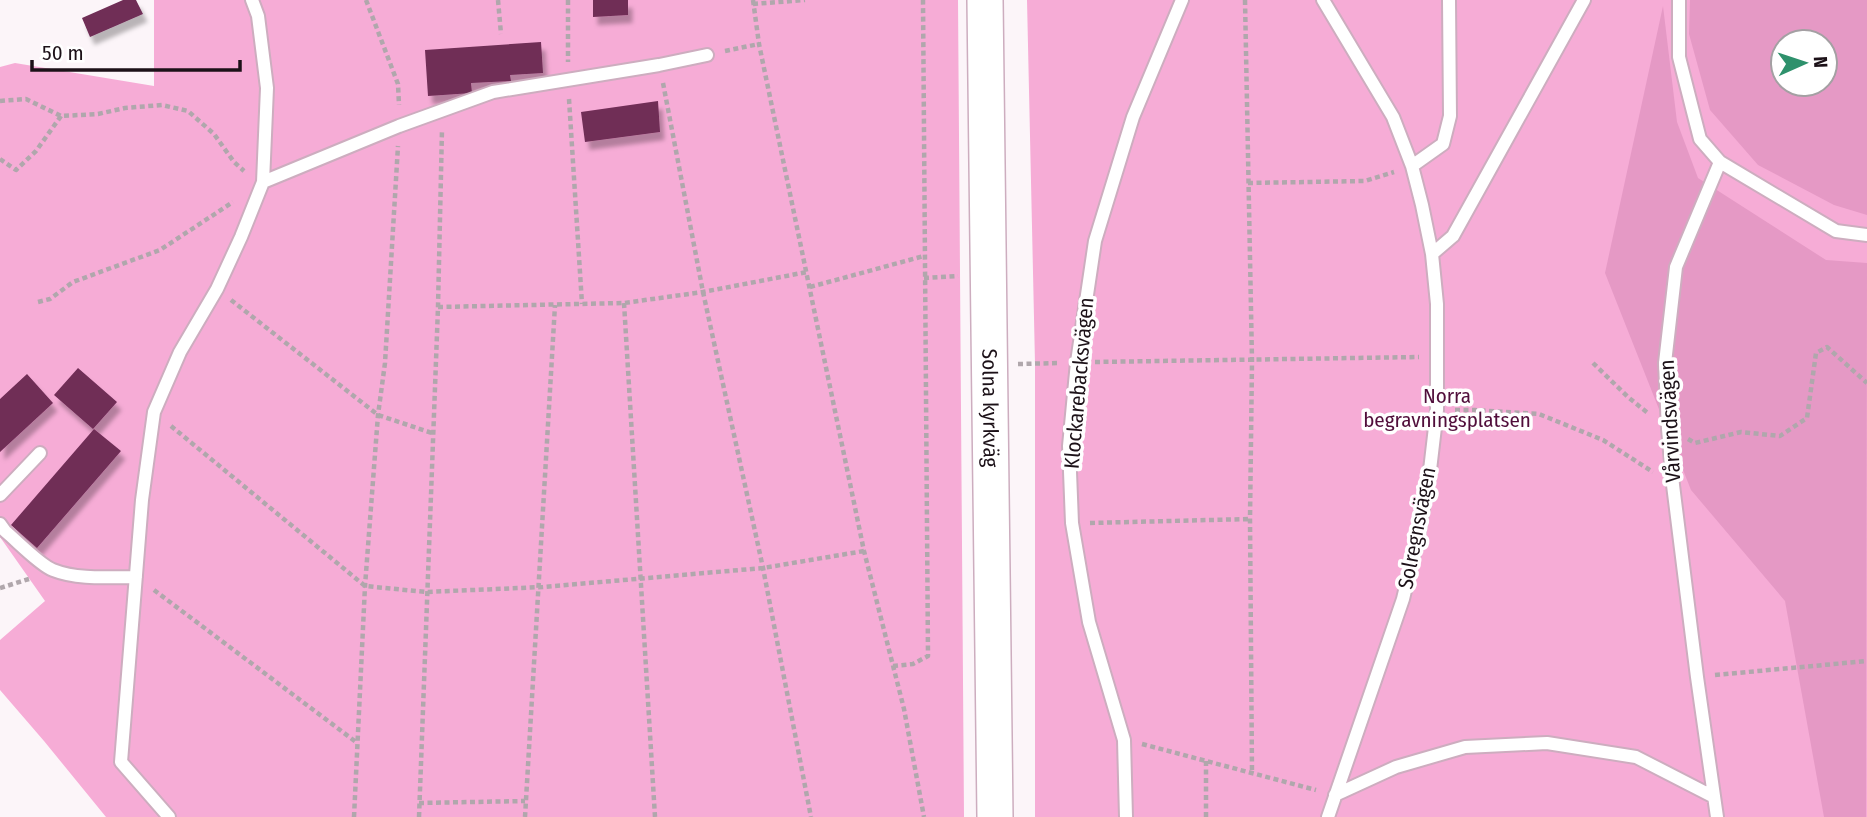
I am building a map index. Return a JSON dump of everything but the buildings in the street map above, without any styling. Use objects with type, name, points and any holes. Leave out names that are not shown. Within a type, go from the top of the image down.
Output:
[{"type":"street","name":"Solna kyrkväg","points":[[985,0],[995,817]]},
{"type":"lane","points":[[169,817],[121,762],[142,500],[154,412],[180,352],[217,289],[242,237],[263,182],[267,88],[258,16],[252,0]]},
{"type":"lane","name":"Klockarebacksvägen","points":[[1126,817],[1124,740],[1089,622],[1072,523],[1069,446],[1077,362],[1096,241],[1133,117],[1182,0]]},
{"type":"lane","name":"Solregnsvägen","points":[[1323,0],[1393,117],[1412,166],[1432,254],[1437,304],[1437,410],[1418,536],[1403,599],[1328,817]]},
{"type":"lane","points":[[1412,166],[1443,145],[1450,116],[1448,0]]},
{"type":"lane","points":[[1432,254],[1453,236],[1584,0]]},
{"type":"lane","points":[[1679,0],[1679,57],[1700,139],[1720,162],[1836,231],[1867,235]]},
{"type":"lane","points":[[263,182],[399,125],[493,92],[707,55]]},
{"type":"lane","name":"Vårvindsvägen","points":[[1717,817],[1673,485],[1665,363],[1676,267],[1720,162]]},
{"type":"lane","points":[[0,495],[40,453]]},
{"type":"lane","points":[[0,524],[50,570],[94,578],[136,577]]},
{"type":"lane","points":[[1335,795],[1396,767],[1465,747],[1547,743],[1636,757],[1714,797]]},
{"type":"path","points":[[354,817],[365,586],[377,415],[385,363],[399,125],[398,84],[366,0]]},
{"type":"path","points":[[498,0],[501,34]]},
{"type":"path","points":[[568,0],[568,79],[582,304]]},
{"type":"path","points":[[805,0],[753,2],[759,44],[864,551],[904,709],[924,817]]},
{"type":"path","points":[[893,666],[913,664],[928,656],[923,0]]},
{"type":"path","points":[[1245,0],[1252,361],[1252,773]]},
{"type":"path","points":[[707,55],[759,44]]},
{"type":"path","points":[[659,65],[703,292],[763,568],[811,817]]},
{"type":"path","points":[[0,101],[26,99],[61,116],[162,105],[188,111],[214,134],[234,162],[250,178],[263,182]]},
{"type":"path","points":[[419,817],[443,110]]},
{"type":"path","points":[[0,159],[16,170],[36,151],[61,116]]},
{"type":"path","points":[[1248,183],[1365,181],[1412,166]]},
{"type":"path","points":[[38,302],[50,299],[73,282],[160,250],[263,182]]},
{"type":"path","points":[[810,287],[925,256]]},
{"type":"path","points":[[438,307],[625,303],[703,292],[807,272]]},
{"type":"path","points":[[924,278],[960,276]]},
{"type":"path","points":[[217,289],[377,415],[432,433]]},
{"type":"path","points":[[625,303],[655,817]]},
{"type":"path","points":[[525,817],[555,304]]},
{"type":"path","points":[[1593,363],[1628,397],[1668,429],[1695,443],[1741,432],[1780,436],[1807,418],[1816,353],[1827,347],[1867,383]]},
{"type":"path","points":[[1010,365],[1437,357]]},
{"type":"path","points":[[1437,410],[1539,414],[1603,440],[1673,485]]},
{"type":"path","points":[[154,412],[365,586],[426,592],[538,587],[763,568],[864,551]]},
{"type":"path","points":[[1072,523],[1250,519]]},
{"type":"path","points":[[0,587],[20,583],[50,570]]},
{"type":"path","points":[[136,577],[357,743]]},
{"type":"path","points":[[1697,677],[1867,661]]},
{"type":"path","points":[[1124,740],[1335,795]]},
{"type":"path","points":[[1206,761],[1206,817]]},
{"type":"path","points":[[419,803],[525,801]]},
{"type":"green space","points":[[154,0],[958,0],[964,817],[106,817],[0,690],[0,640],[45,601],[0,537],[0,67],[15,63],[154,86]]},
{"type":"green space","name":"Norra begravningsplatsen","points":[[1027,0],[1867,0],[1867,817],[1035,817],[1035,363]]},
{"type":"shaded area","points":[[1690,0],[1867,0],[1867,215],[1834,205],[1758,165],[1710,110],[1689,34]]},
{"type":"shaded area","points":[[1663,6],[1677,122],[1698,178],[1826,260],[1867,263],[1866,817],[1824,817],[1785,601],[1691,490],[1605,273]]}]
